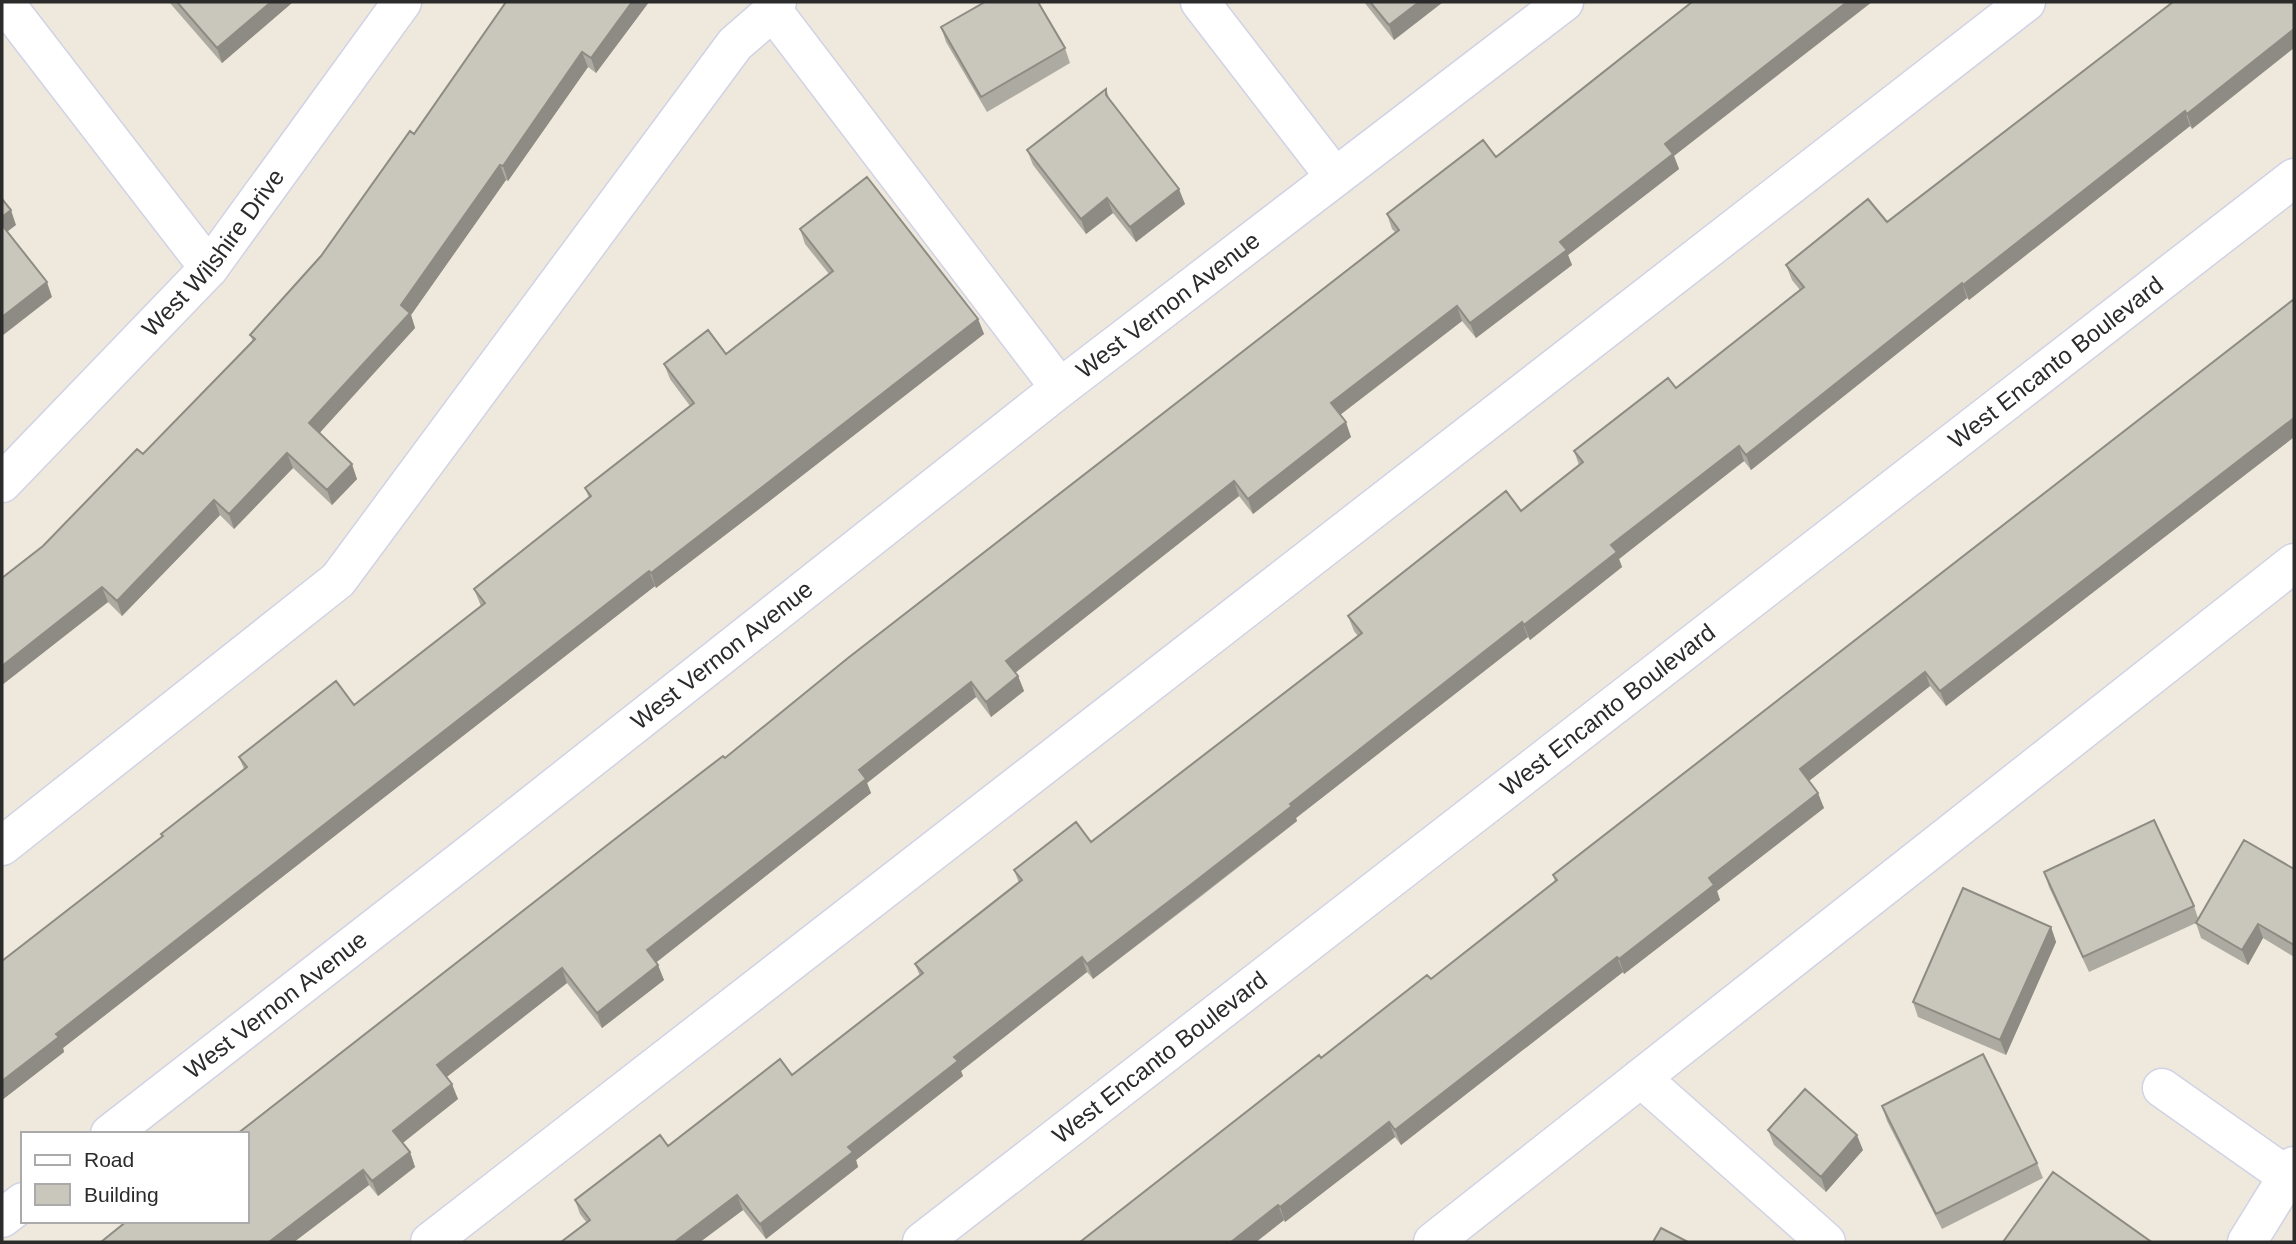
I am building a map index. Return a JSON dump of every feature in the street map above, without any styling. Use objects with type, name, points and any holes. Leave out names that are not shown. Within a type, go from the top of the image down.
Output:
[{"type":"street","points":[[4,2],[209,268]]},
{"type":"street","name":"West Wilshire Drive","points":[[2,483],[209,268],[402,2]]},
{"type":"street","points":[[1200,2],[1335,177]]},
{"type":"street","name":"West Vernon Avenue","points":[[113,1132],[474,851],[1059,388],[1564,2]]},
{"type":"street","points":[[430,1242],[2026,2]]},
{"type":"street","points":[[2,846],[338,580],[735,44],[775,7],[1059,388]]},
{"type":"street","name":"West Encanto Boulevard","points":[[922,1242],[2294,178]]},
{"type":"street","points":[[1433,1242],[2294,563]]},
{"type":"street","points":[[1641,1078],[1826,1242]]},
{"type":"street","points":[[2162,1088],[2291,1171],[2247,1242]]},
{"type":"street","points":[[2,1218],[21,1204]]},
{"type":"building","points":[[177,2],[271,2],[217,48]]},
{"type":"building","points":[[506,2],[632,2],[591,58],[582,52],[503,166],[500,165],[401,305],[410,313],[309,423],[352,464],[327,490],[287,453],[229,514],[214,500],[117,601],[102,587],[2,666],[2,578],[43,546],[137,449],[143,454],[255,339],[250,335],[321,256],[410,131],[414,134]]},
{"type":"building","points":[[985,2],[1038,2],[1065,48],[981,97],[941,27]]},
{"type":"building","points":[[1370,2],[1419,2],[1389,25]]},
{"type":"building","points":[[1692,2],[1847,2],[1665,144],[1673,154],[1560,242],[1567,250],[1470,323],[1457,306],[1331,403],[1346,422],[1248,499],[1234,481],[1006,661],[1018,676],[986,702],[971,682],[859,770],[866,779],[647,950],[658,965],[597,1013],[562,968],[437,1065],[452,1084],[393,1131],[410,1152],[372,1181],[363,1170],[269,1242],[101,1242],[125,1223],[248,1223],[248,1132],[240,1132],[615,839],[723,756],[725,758],[848,658],[1399,230],[1387,214],[1483,140],[1496,157]]},
{"type":"building","points":[[2173,2],[2294,2],[2294,29],[2187,114],[2185,111],[1963,285],[1962,283],[1746,455],[1739,446],[1611,545],[1617,552],[1524,625],[1522,622],[1193,883],[1087,964],[1082,957],[954,1057],[958,1061],[848,1147],[853,1152],[760,1224],[737,1195],[676,1242],[561,1242],[590,1220],[575,1200],[660,1135],[668,1146],[780,1059],[792,1075],[923,973],[915,964],[1022,880],[1014,870],[1076,822],[1091,842],[1362,633],[1348,616],[1506,491],[1521,511],[1583,462],[1574,451],[1668,378],[1676,388],[1804,287],[1786,265],[1868,199],[1887,222]]},
{"type":"building","points":[[1106,89],[1106,95],[1179,189],[1130,227],[1107,198],[1081,219],[1027,150]]},
{"type":"building","points":[[867,177],[978,319],[651,573],[649,571],[56,1034],[59,1037],[2,1081],[2,961],[247,767],[239,757],[336,681],[354,705],[485,603],[474,589],[591,496],[585,488],[694,403],[664,364],[708,330],[726,354],[833,271],[800,229]]},
{"type":"building","points":[[2,199],[11,210],[2,217]]},
{"type":"building","points":[[2,225],[47,282],[2,317]]},
{"type":"building","points":[[2294,299],[2294,418],[1940,691],[1925,672],[1800,769],[1818,793],[1709,878],[1714,885],[1619,959],[1617,957],[1395,1130],[1389,1122],[1231,1242],[1080,1242],[1319,1055],[1321,1058],[1427,975],[1431,979],[1557,880],[1553,875]]},
{"type":"building","points":[[2154,820],[2194,906],[2083,957],[2044,872]]},
{"type":"building","points":[[2244,840],[2294,869],[2294,945],[2258,924],[2242,950],[2196,923]]},
{"type":"building","points":[[1963,888],[2051,927],[2000,1040],[1913,1002]]},
{"type":"building","points":[[1983,1054],[2037,1163],[1936,1214],[1882,1106]]},
{"type":"building","points":[[1805,1089],[1857,1135],[1821,1177],[1768,1130]]},
{"type":"building","points":[[2053,1172],[2150,1241],[2003,1242]]},
{"type":"building","points":[[1661,1228],[1688,1242],[1653,1242]]}]
